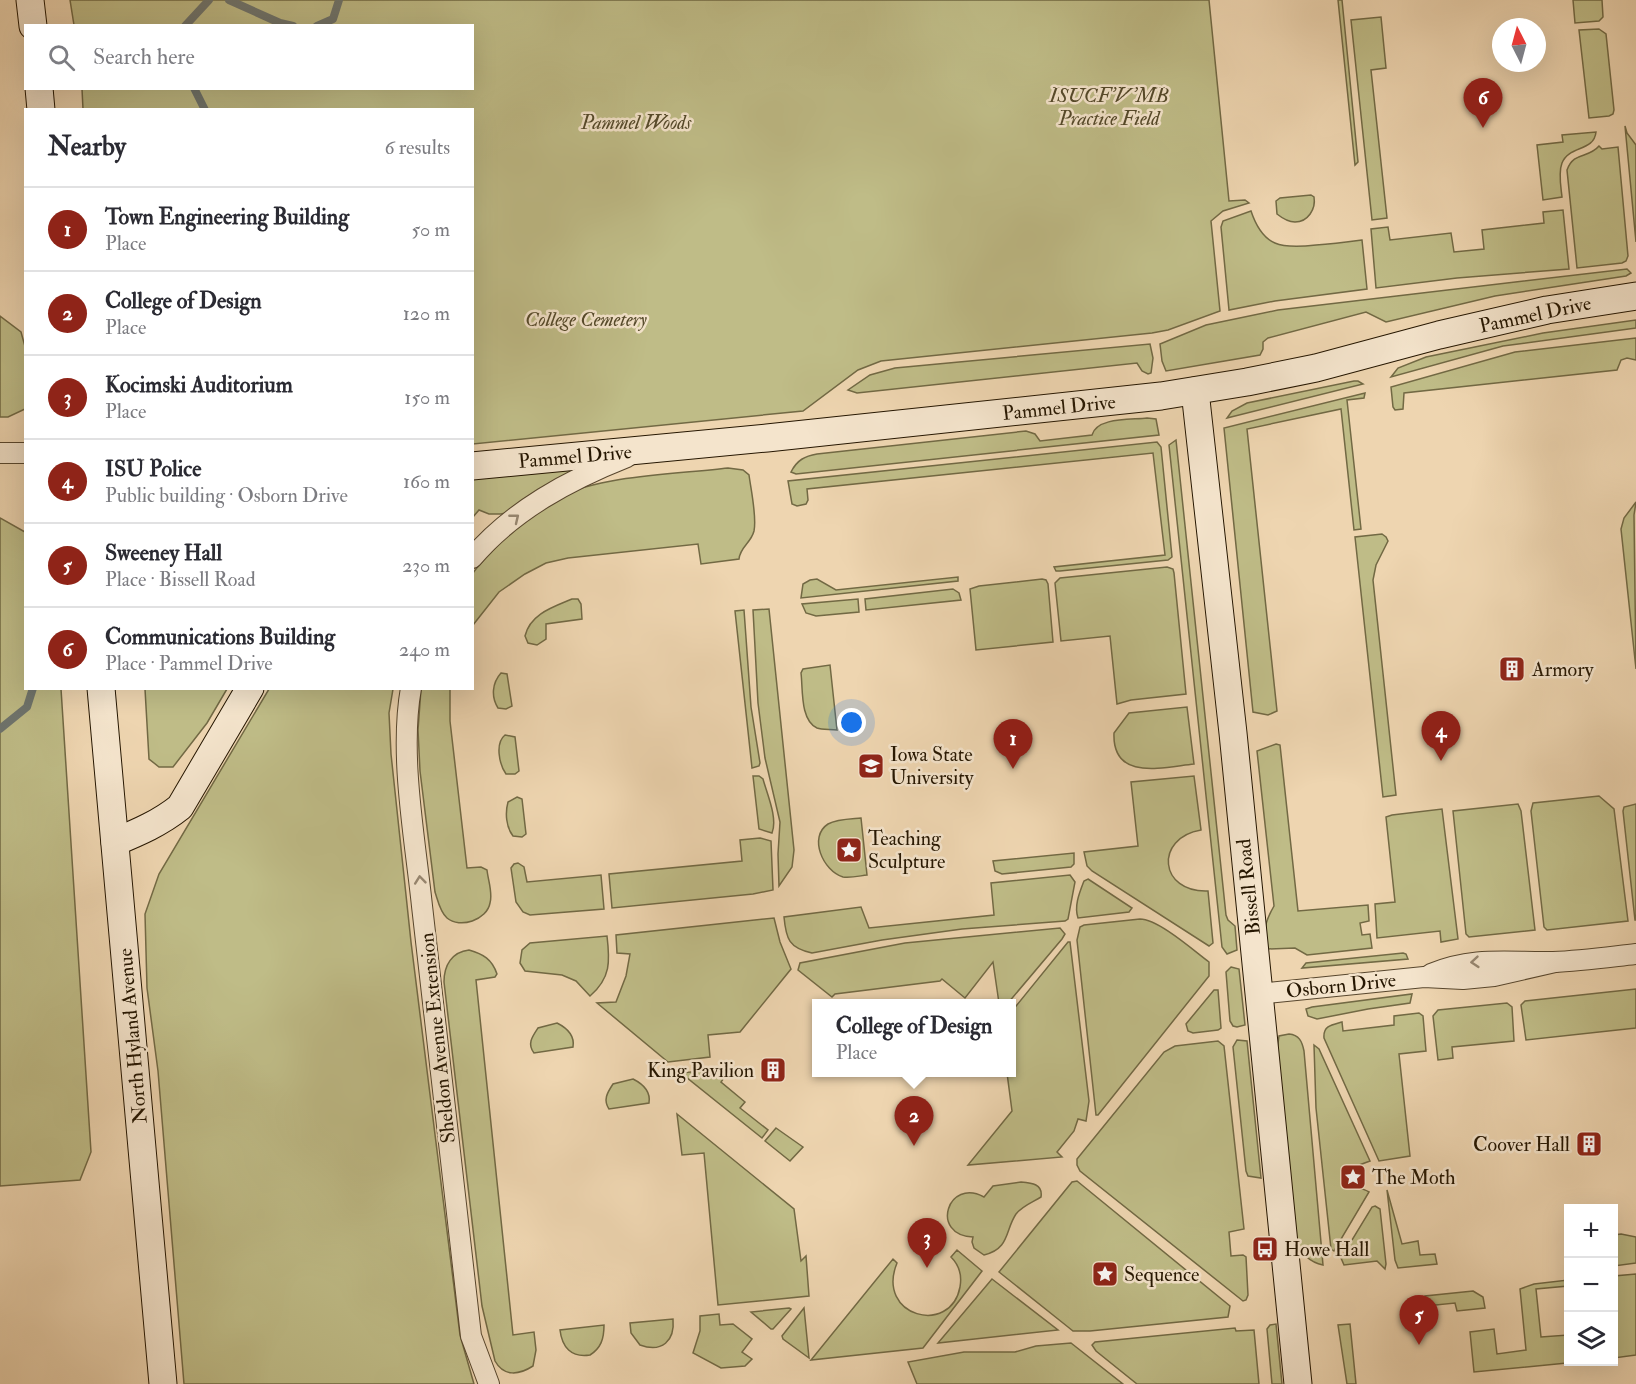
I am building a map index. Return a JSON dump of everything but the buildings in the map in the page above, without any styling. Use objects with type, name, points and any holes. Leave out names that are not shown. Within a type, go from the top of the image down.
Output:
[{"type":"street","points":[[30,0],[33,24]]},
{"type":"street","points":[[39,90],[41,108]]},
{"type":"street","name":"Pammel Drive","points":[[474,466],[1090,404],[1196,391],[1316,368],[1439,335],[1547,310],[1636,296]]},
{"type":"street","name":"Bissell Road","points":[[1196,391],[1233,733],[1298,1384]]},
{"type":"street","points":[[474,556],[498,531],[550,494],[646,449]]},
{"type":"street","points":[[0,453],[24,453]]},
{"type":"street","name":"North Hyland Avenue","points":[[101,690],[163,1384]]},
{"type":"street","points":[[115,842],[166,819],[180,807],[249,690]]},
{"type":"street","name":"Sheldon Avenue Extension","points":[[411,690],[408,717],[410,785],[426,938],[471,1336],[489,1384]]},
{"type":"street","name":"Osborn Drive","points":[[1258,994],[1424,977],[1486,976],[1555,962],[1636,954]]},
{"type":"green space","points":[[70,0],[1209,0],[1229,201],[1245,200],[1249,203],[1223,211],[1211,221],[1220,311],[1168,330],[881,361],[858,370],[803,411],[474,444],[474,108],[83,108],[82,90],[474,90],[474,24],[74,24]]},
{"type":"green space","points":[[1338,0],[1342,0],[1358,162],[1355,165]]},
{"type":"green space","points":[[1573,0],[1602,0],[1603,17],[1599,21],[1575,23]]},
{"type":"green space","points":[[1381,17],[1386,68],[1371,70],[1387,218],[1372,220],[1351,20]]},
{"type":"green space","points":[[1599,29],[1606,34],[1614,110],[1609,116],[1589,118],[1579,30]]},
{"type":"green space","points":[[1625,126],[1636,145],[1636,242]]},
{"type":"green space","points":[[1596,132],[1591,143],[1565,157],[1560,176],[1562,197],[1543,200],[1537,145],[1563,142],[1562,135]]},
{"type":"green space","points":[[1599,146],[1602,149],[1618,147],[1628,256],[1622,263],[1577,268],[1567,170],[1577,157],[1590,153]]},
{"type":"green space","points":[[1311,195],[1314,197],[1314,206],[1304,220],[1290,221],[1277,214],[1276,201],[1280,198]]},
{"type":"green space","points":[[1563,210],[1569,269],[1457,278],[1376,288],[1371,229],[1388,227],[1390,240],[1451,233],[1454,252],[1484,249],[1482,230],[1544,223],[1543,212]]},
{"type":"green space","points":[[1251,211],[1261,232],[1275,243],[1304,246],[1362,240],[1367,289],[1275,301],[1229,310],[1221,227],[1223,221]]},
{"type":"green space","points":[[1627,269],[1631,273],[1626,276],[1495,296],[1386,322],[1366,312],[1268,338],[1263,342],[1260,355],[1166,371],[1162,361],[1160,344],[1206,325],[1278,310]]},
{"type":"green space","points":[[0,316],[21,332],[24,343],[24,409],[8,417],[0,417]]},
{"type":"green space","points":[[1636,320],[1636,328],[1503,346],[1391,377],[1398,368],[1426,357],[1543,333]]},
{"type":"green space","points":[[1636,338],[1636,360],[1627,358],[1621,360],[1617,370],[1404,393],[1403,409],[1395,410],[1393,407],[1391,387],[1515,352]]},
{"type":"green space","points":[[1150,344],[1153,358],[1151,373],[1148,374],[1142,371],[1137,363],[857,393],[848,390],[870,375],[895,368]]},
{"type":"green space","points":[[1354,381],[1363,384],[1227,418],[1232,411],[1247,403]]},
{"type":"green space","points":[[1365,393],[1364,398],[1347,400],[1361,529],[1354,530],[1341,409],[1247,429],[1277,711],[1268,715],[1253,712],[1224,428]]},
{"type":"green space","points":[[1156,419],[1159,435],[796,474],[791,472],[802,459],[817,454],[1026,431],[1035,434],[1040,441],[1092,435],[1095,429],[1107,422]]},
{"type":"green space","points":[[1176,440],[1226,915],[1235,926],[1237,950],[1227,954],[1222,947],[1169,445]]},
{"type":"green space","points":[[1157,442],[1161,447],[1172,557],[1168,560],[1060,571],[1056,571],[1054,567],[1165,555],[1153,453],[807,489],[806,504],[797,506],[792,504],[788,481]]},
{"type":"green space","points":[[728,468],[743,470],[749,475],[755,518],[754,531],[751,539],[741,551],[739,559],[701,564],[698,544],[568,558],[546,563],[499,592],[474,624],[474,572],[511,532],[534,513],[559,497],[597,484],[664,474]]},
{"type":"green space","points":[[577,469],[514,511],[501,514],[489,514],[479,510],[474,516],[474,478]]},
{"type":"green space","points":[[1636,502],[1634,515],[1636,669],[1621,529],[1624,518]]},
{"type":"green space","points":[[0,518],[24,531],[24,690],[61,690],[91,1152],[80,1180],[0,1186]]},
{"type":"green space","points":[[1382,534],[1388,541],[1376,565],[1373,580],[1396,795],[1383,797],[1355,537]]},
{"type":"green space","points":[[1167,567],[1173,569],[1174,573],[1186,694],[1131,700],[1117,704],[1110,636],[1061,641],[1055,583],[1060,578]]},
{"type":"green space","points":[[958,577],[958,581],[801,598],[803,584],[817,579],[836,590]]},
{"type":"green space","points":[[1042,579],[1048,584],[1053,642],[976,650],[970,589]]},
{"type":"green space","points":[[953,589],[959,593],[961,600],[866,610],[865,599]]},
{"type":"green space","points":[[572,599],[578,599],[581,604],[582,619],[546,624],[546,639],[537,645],[528,643],[525,636],[537,617],[550,608]]},
{"type":"green space","points":[[858,599],[859,612],[816,616],[806,613],[802,604]]},
{"type":"green space","points":[[769,609],[794,850],[792,867],[779,886],[780,822],[765,758],[758,703],[753,610]]},
{"type":"green space","points":[[744,610],[751,707],[760,763],[759,766],[752,768],[735,611]]},
{"type":"green space","points":[[830,665],[837,730],[819,729],[812,724],[805,711],[802,695],[801,673],[803,669]]},
{"type":"green space","points":[[501,673],[507,674],[512,706],[506,709],[498,708],[494,695],[494,686]]},
{"type":"green space","points":[[145,690],[226,690],[207,723],[173,767],[159,767],[149,759]]},
{"type":"green space","points":[[268,690],[393,690],[389,713],[391,754],[411,942],[460,1335],[474,1384],[184,1384],[158,1071],[147,988],[145,914],[159,874]]},
{"type":"green space","points":[[421,690],[450,690],[450,721],[467,868],[481,867],[487,870],[491,895],[488,909],[484,914],[466,923],[452,921],[445,916],[435,892],[420,771],[418,730]]},
{"type":"green space","points":[[1187,707],[1194,764],[1142,768],[1121,759],[1116,749],[1114,733],[1129,713]]},
{"type":"green space","points":[[505,735],[515,737],[519,771],[515,774],[506,774],[501,765],[499,748]]},
{"type":"green space","points":[[1276,744],[1280,745],[1298,911],[1368,905],[1369,921],[1360,923],[1362,935],[1370,934],[1372,948],[1307,955],[1295,948],[1268,949],[1265,927],[1274,906],[1257,751]]},
{"type":"green space","points":[[753,776],[763,779],[773,813],[772,833],[759,829]]},
{"type":"green space","points":[[1194,776],[1201,830],[1186,835],[1175,843],[1168,864],[1172,875],[1180,883],[1192,889],[1208,891],[1213,943],[1209,946],[1092,871],[1087,866],[1084,852],[1138,846],[1131,782]]},
{"type":"green space","points":[[1599,796],[1614,809],[1628,921],[1547,930],[1544,927],[1531,811],[1533,803]]},
{"type":"green space","points":[[517,797],[522,799],[526,834],[522,837],[513,836],[507,820],[508,802]]},
{"type":"green space","points":[[1518,804],[1521,811],[1535,930],[1469,937],[1466,934],[1453,811]]},
{"type":"green space","points":[[1636,804],[1635,920],[1623,811],[1624,807]]},
{"type":"green space","points":[[1442,809],[1458,939],[1441,942],[1440,931],[1377,938],[1375,904],[1395,902],[1386,817]]},
{"type":"green space","points":[[861,818],[867,875],[843,877],[836,874],[824,861],[820,853],[819,837],[822,830],[832,822]]},
{"type":"green space","points":[[760,838],[771,841],[773,890],[612,908],[609,874],[742,861],[740,840]]},
{"type":"green space","points":[[1074,853],[1074,864],[1071,867],[1002,874],[995,871],[993,861]]},
{"type":"green space","points":[[518,863],[524,867],[527,882],[601,875],[604,909],[530,915],[523,912],[516,902],[511,868]]},
{"type":"green space","points":[[1070,875],[1075,882],[1068,919],[1065,921],[962,929],[812,953],[794,945],[786,931],[784,917],[861,907],[869,928],[994,915],[991,883]]},
{"type":"green space","points":[[1088,879],[1132,908],[1129,912],[1078,918],[1078,900],[1084,881]]},
{"type":"green space","points":[[774,918],[780,942],[791,969],[740,1032],[708,1035],[710,1057],[668,1062],[597,1003],[616,1002],[626,976],[630,954],[617,953],[616,935]]},
{"type":"green space","points":[[1140,919],[1166,929],[1209,962],[1209,976],[1096,1115],[1077,940],[1080,927],[1084,925]]},
{"type":"green space","points":[[1060,928],[1065,934],[1011,999],[998,999],[993,962],[965,998],[942,979],[835,994],[832,997],[798,970],[800,963],[905,943]]},
{"type":"green space","points":[[607,936],[608,969],[602,983],[590,996],[576,981],[562,975],[525,971],[520,963],[522,950],[530,943]]},
{"type":"green space","points":[[1070,942],[1089,1101],[1086,1121],[1078,1119],[1074,1131],[1057,1152],[1062,1157],[968,1165],[1012,1111],[1008,1077],[1016,1077],[1016,1006]]},
{"type":"green space","points":[[469,950],[486,958],[497,974],[495,977],[476,980],[513,1335],[534,1332],[536,1350],[533,1366],[517,1373],[503,1370],[495,1361],[482,1306],[444,982],[450,960],[458,953]]},
{"type":"green space","points":[[1403,953],[1408,959],[1302,968],[1306,963]]},
{"type":"green space","points":[[1231,967],[1239,969],[1245,1025],[1237,1027],[1233,1026],[1230,1021],[1226,972]]},
{"type":"green space","points":[[1636,989],[1636,1028],[1526,1040],[1521,1005],[1525,1001]]},
{"type":"green space","points":[[1214,990],[1218,990],[1221,1028],[1193,1033],[1188,1031],[1186,1024]]},
{"type":"green space","points":[[1412,994],[1410,1003],[1317,1019],[1308,1016],[1306,1009],[1312,1007]]},
{"type":"green space","points":[[1507,1003],[1512,1007],[1514,1041],[1452,1047],[1453,1058],[1438,1060],[1433,1016],[1438,1010]]},
{"type":"green space","points":[[1419,1013],[1423,1016],[1426,1051],[1399,1054],[1410,1156],[1379,1161],[1324,1038],[1325,1031],[1331,1025],[1342,1022],[1343,1031],[1394,1025],[1394,1016]]},
{"type":"green space","points":[[557,1023],[570,1032],[573,1047],[534,1053],[531,1044],[532,1037],[538,1028]]},
{"type":"green space","points":[[1289,1034],[1300,1039],[1304,1051],[1323,1265],[1306,1257],[1296,1241],[1276,1058],[1279,1036]]},
{"type":"green space","points":[[1237,1040],[1247,1041],[1261,1178],[1248,1176],[1246,1171],[1233,1047]]},
{"type":"green space","points":[[1218,1041],[1224,1046],[1244,1229],[1229,1232],[1231,1256],[1246,1257],[1248,1295],[1243,1301],[1080,1171],[1077,1165],[1077,1159],[1164,1052],[1175,1046]]},
{"type":"green space","points":[[1314,1045],[1319,1049],[1370,1161],[1351,1168],[1345,1174],[1345,1182],[1369,1192],[1334,1251],[1331,1249],[1316,1108]]},
{"type":"green space","points":[[731,1068],[721,1082],[745,1102],[740,1108],[768,1130],[762,1138],[681,1073]]},
{"type":"green space","points":[[633,1079],[646,1088],[649,1103],[609,1109],[606,1097],[613,1084]]},
{"type":"green space","points":[[677,1114],[794,1209],[801,1261],[806,1256],[809,1296],[718,1305],[704,1153],[682,1155]]},
{"type":"green space","points":[[776,1128],[803,1147],[790,1161],[765,1141]]},
{"type":"green space","points":[[1077,1181],[1230,1306],[1228,1317],[1073,1331],[999,1272],[1072,1182]]},
{"type":"green space","points":[[1021,1182],[1038,1187],[1041,1197],[1018,1211],[1003,1244],[992,1252],[984,1255],[974,1248],[973,1237],[959,1234],[951,1227],[948,1209],[953,1200],[971,1193],[984,1197],[993,1186]]},
{"type":"green space","points":[[1387,1190],[1402,1244],[1418,1241],[1420,1255],[1435,1254],[1437,1264],[1398,1268],[1395,1260]]},
{"type":"green space","points":[[1372,1207],[1380,1209],[1385,1269],[1377,1261],[1344,1265],[1341,1258]]},
{"type":"green space","points":[[1618,1234],[1636,1237],[1636,1263],[1618,1265]]},
{"type":"green space","points":[[957,1250],[982,1271],[923,1348],[811,1360],[893,1259],[897,1263],[893,1282],[896,1296],[905,1307],[917,1314],[930,1315],[943,1312],[954,1302],[960,1287],[959,1271],[951,1257]]},
{"type":"green space","points":[[1636,1274],[1636,1355],[1618,1357],[1618,1312],[1618,1276]]},
{"type":"green space","points":[[992,1279],[1058,1330],[938,1343]]},
{"type":"green space","points":[[1564,1280],[1564,1286],[1536,1289],[1541,1337],[1564,1335],[1564,1363],[1474,1372],[1470,1332],[1494,1329],[1497,1354],[1526,1350],[1520,1289],[1534,1284]]},
{"type":"green space","points":[[1473,1291],[1483,1297],[1485,1308],[1457,1311],[1455,1303],[1426,1306],[1425,1296]]},
{"type":"green space","points":[[804,1308],[809,1358],[782,1336]]},
{"type":"green space","points":[[791,1309],[773,1329],[751,1312]]},
{"type":"green space","points":[[719,1314],[720,1325],[733,1324],[752,1339],[742,1352],[752,1359],[745,1366],[721,1368],[693,1353],[700,1331],[700,1316]]},
{"type":"green space","points":[[673,1319],[672,1333],[666,1343],[661,1346],[640,1345],[631,1333],[630,1323]]},
{"type":"green space","points":[[1276,1324],[1282,1384],[1272,1384],[1267,1329],[1270,1325]]},
{"type":"green space","points":[[1350,1324],[1356,1384],[1347,1384],[1338,1325]]},
{"type":"green space","points":[[604,1325],[601,1343],[590,1355],[573,1353],[563,1342],[560,1330]]},
{"type":"green space","points":[[1235,1328],[1236,1331],[1254,1330],[1259,1384],[1137,1384],[1096,1351],[1092,1345],[1095,1342]]},
{"type":"green space","points":[[1071,1343],[1123,1384],[917,1384],[908,1362],[964,1352],[1015,1352],[1036,1346]]},
{"type":"waterway","points":[[187,24],[209,0]]},
{"type":"waterway","points":[[229,0],[284,24]]},
{"type":"waterway","points":[[322,24],[333,19],[339,0]]},
{"type":"waterway","points":[[195,90],[204,108]]},
{"type":"waterway","points":[[0,729],[27,707],[32,690]]},
{"type":"place","name":"Communications Building","points":[[1483,128]]},
{"type":"place","name":"Armory","points":[[1512,669]]},
{"type":"place","name":"ISU Police","points":[[1441,761]]},
{"type":"place","name":"Iowa State University","points":[[871,766]]},
{"type":"place","name":"Town Engineering Building","points":[[1013,769]]},
{"type":"place","name":"Teaching Sculpture","points":[[849,850]]},
{"type":"place","name":"King Pavilion","points":[[773,1070]]},
{"type":"place","name":"Coover Hall","points":[[1589,1144]]},
{"type":"place","name":"College of Design","points":[[914,1146]]},
{"type":"place","name":"The Moth","points":[[1353,1177]]},
{"type":"place","name":"Howe Hall","points":[[1265,1249]]},
{"type":"place","name":"Kocimski Auditorium","points":[[927,1268]]},
{"type":"place","name":"Sequence","points":[[1105,1274]]},
{"type":"place","name":"Sweeney Hall","points":[[1419,1345]]},
{"type":"park label","name":"ISUCF'V'MB Practice Field","points":[[1109,106]]},
{"type":"park label","name":"Pammel Woods","points":[[636,122]]},
{"type":"park label","name":"College Cemetery","points":[[586,319]]}]
